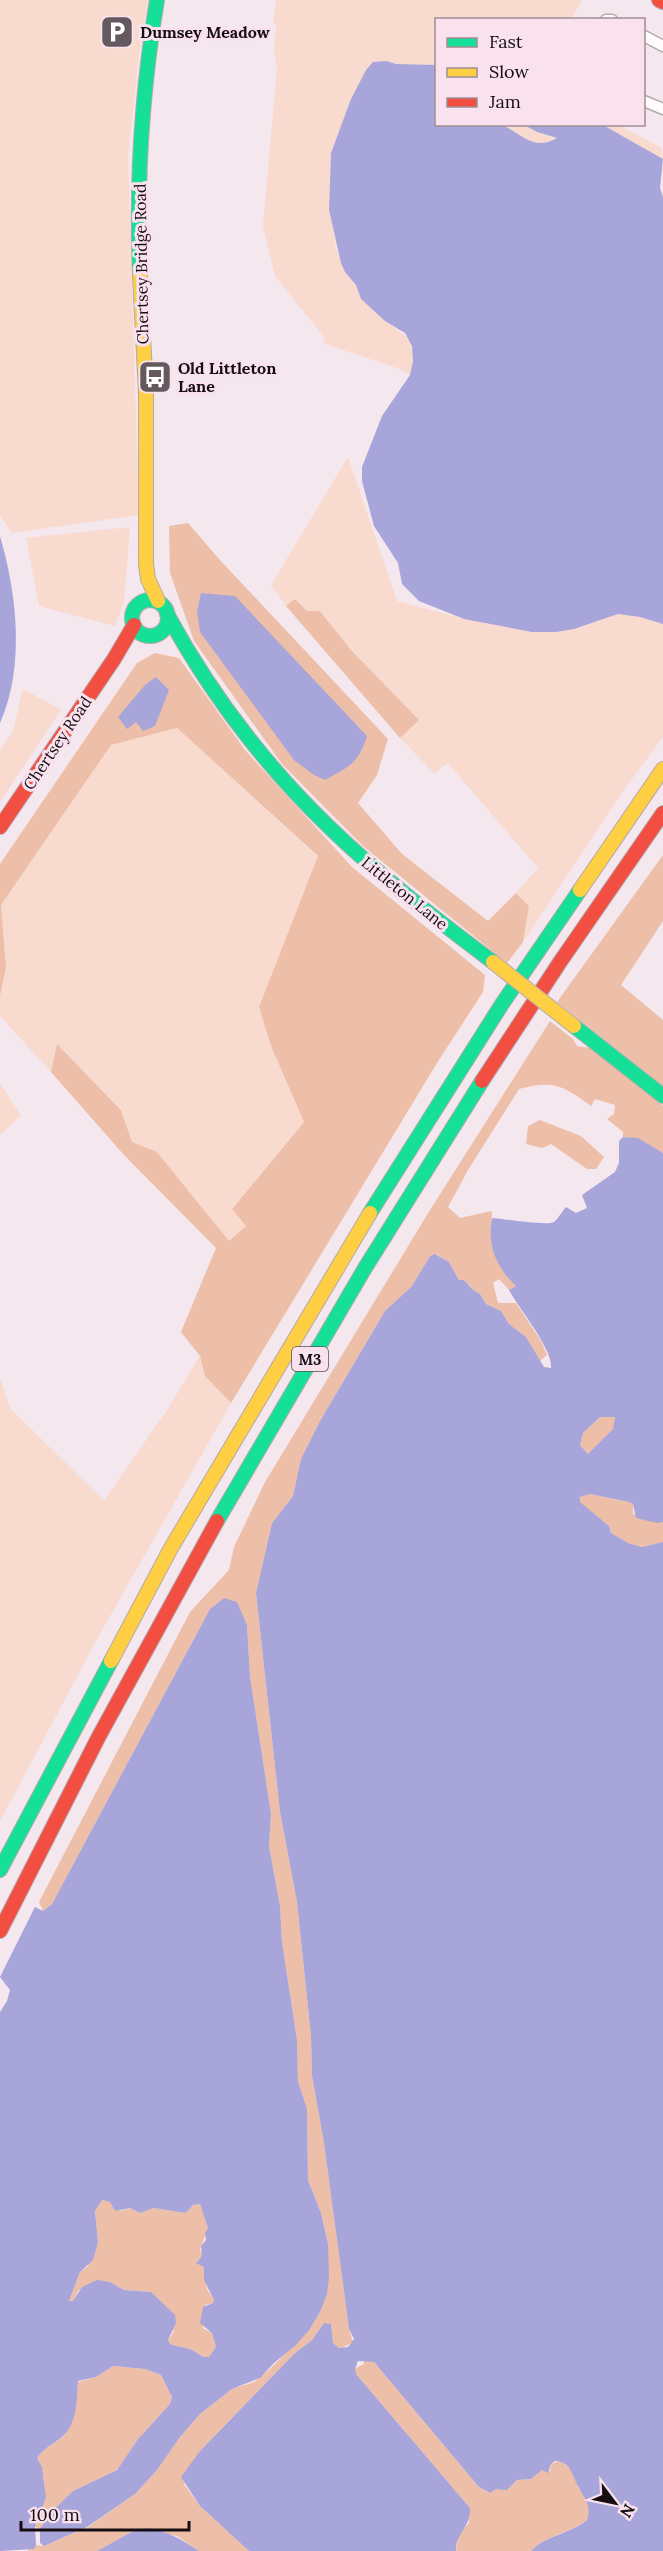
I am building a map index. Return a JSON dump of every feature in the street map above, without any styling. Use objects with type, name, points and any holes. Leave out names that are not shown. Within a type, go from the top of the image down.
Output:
[{"type":"main road","name":"Chertsey Bridge Road","points":[[157,0],[149,48],[139,184],[139,243],[146,393],[146,564],[148,579],[158,602]]},
{"type":"main road","points":[[659,0],[663,2]]},
{"type":"main road","name":"Chertsey Bridge Road","points":[[136,607],[146,564]]},
{"type":"main road","points":[[145,631],[166,626],[167,614],[158,602],[148,600],[136,607],[133,613],[145,631],[171,638],[188,651]]},
{"type":"main road","name":"Littleton Lane","points":[[167,614],[188,651],[249,738],[277,774],[312,812],[395,887],[663,1096]]},
{"type":"main road","name":"Chertsey Road","points":[[0,827],[114,659],[145,631]]},
{"type":"main road","name":"M3","points":[[0,1870],[171,1548],[339,1262],[502,1004],[663,770]]},
{"type":"main road","name":"M3","points":[[0,1931],[138,1661],[210,1531],[337,1312],[489,1070],[663,813]]},
{"type":"street","points":[[645,37],[663,46]]},
{"type":"street","points":[[645,101],[663,109]]},
{"type":"shaded area","points":[[0,0],[148,0],[139,56],[128,156],[139,515],[12,533],[0,516]]},
{"type":"shaded area","points":[[276,0],[582,0],[572,18],[435,18],[435,65],[396,64],[386,61],[366,70],[351,99],[331,153],[329,210],[337,252],[345,272],[356,285],[361,299],[385,321],[410,339],[413,361],[410,375],[400,369],[322,343],[325,338],[275,276],[263,226],[277,67],[274,53],[276,25],[273,24]]},
{"type":"shaded area","points":[[503,126],[526,126],[557,139],[542,143],[521,137]]},
{"type":"shaded area","points":[[605,126],[620,126],[662,148],[663,159]]},
{"type":"shaded area","points":[[348,457],[397,601],[464,619],[532,632],[574,629],[618,614],[640,617],[663,624],[663,737],[623,791],[523,942],[529,906],[516,893],[538,868],[448,763],[434,773],[400,738],[419,720],[351,650],[321,612],[307,611],[295,599],[286,606],[271,585]]},
{"type":"shaded area","points":[[188,523],[388,739],[377,775],[358,803],[402,854],[488,921],[516,893],[529,906],[523,942],[507,963],[363,846],[282,764],[194,641],[170,573],[169,526]]},
{"type":"shaded area","points":[[130,527],[124,602],[115,626],[39,606],[26,538]]},
{"type":"shaded area","points":[[295,599],[307,611],[320,611],[351,650],[419,720],[400,738],[286,606]]},
{"type":"shaded area","points":[[155,653],[179,658],[245,750],[352,867],[485,975],[483,992],[437,1063],[231,1403],[205,1376],[200,1356],[181,1332],[216,1248],[124,1155],[51,1072],[57,1044],[121,1110],[132,1142],[157,1152],[229,1241],[246,1226],[232,1209],[304,1122],[271,1046],[259,1007],[318,856],[177,728],[111,745],[1,905],[6,967],[0,996],[0,864],[137,663]]},
{"type":"shaded area","points":[[23,689],[61,710],[0,802],[0,750],[13,731]]},
{"type":"shaded area","points":[[177,728],[318,857],[259,1007],[271,1046],[304,1122],[232,1208],[246,1226],[229,1241],[157,1152],[132,1142],[121,1109],[58,1045],[51,1072],[0,1016],[0,996],[6,967],[1,905],[111,745]]},
{"type":"shaded area","points":[[663,855],[663,921],[621,985],[663,1020],[663,1086],[557,1002]]},
{"type":"shaded area","points":[[550,1021],[573,1039],[577,1046],[590,1048],[663,1105],[663,1153],[629,1137],[623,1137],[623,1132],[607,1119],[614,1114],[615,1105],[595,1099],[591,1106],[573,1093],[557,1086],[541,1085],[519,1089],[468,1170],[448,1207],[460,1218],[492,1211],[490,1230],[494,1253],[505,1274],[516,1286],[509,1290],[499,1279],[493,1283],[498,1303],[516,1303],[541,1341],[547,1355],[540,1361],[526,1337],[509,1324],[501,1311],[486,1304],[480,1294],[464,1280],[459,1280],[449,1262],[436,1254],[430,1256],[412,1286],[385,1311],[320,1421],[301,1459],[293,1496],[272,1523],[256,1593],[280,1812],[297,1902],[311,2036],[312,2076],[324,2143],[349,2329],[353,2342],[340,2349],[333,2343],[331,2324],[324,2323],[312,2340],[294,2354],[200,2451],[184,2484],[200,2506],[249,2551],[199,2551],[177,2536],[137,2529],[97,2551],[27,2551],[36,2545],[44,2546],[88,2527],[135,2494],[157,2470],[180,2437],[200,2414],[232,2389],[254,2382],[269,2370],[310,2329],[320,2312],[328,2244],[321,2213],[308,2180],[307,2109],[298,2081],[297,2040],[282,1942],[280,1906],[269,1846],[271,1814],[250,1676],[247,1625],[224,1598],[210,1609],[52,1904],[43,1911],[39,1902],[190,1612],[229,1570],[234,1547],[265,1482],[430,1210]]},
{"type":"shaded area","points":[[0,1084],[21,1115],[0,1135]]},
{"type":"shaded area","points":[[540,1120],[581,1136],[604,1157],[596,1169],[587,1169],[551,1144],[542,1148],[526,1144],[528,1126]]},
{"type":"shaded area","points":[[200,1356],[205,1376],[231,1403],[97,1639],[0,1821],[0,1378],[10,1408],[104,1501],[169,1407]]},
{"type":"shaded area","points":[[600,1417],[615,1417],[614,1429],[588,1454],[580,1445],[583,1433]]},
{"type":"shaded area","points":[[590,1494],[629,1502],[633,1504],[633,1514],[663,1522],[663,1542],[642,1547],[628,1543],[611,1533],[609,1526],[580,1503],[580,1497]]},
{"type":"shaded area","points":[[102,2200],[110,2202],[120,2211],[130,2208],[140,2213],[154,2208],[186,2213],[193,2205],[200,2204],[208,2228],[200,2250],[203,2256],[197,2261],[204,2267],[207,2289],[214,2300],[213,2303],[205,2305],[203,2328],[212,2333],[216,2347],[209,2357],[170,2344],[168,2340],[174,2331],[150,2292],[124,2290],[110,2282],[79,2290],[73,2301],[69,2301],[80,2272],[88,2266],[98,2242],[95,2211]]},
{"type":"shaded area","points":[[364,2360],[374,2362],[479,2487],[489,2493],[496,2489],[508,2489],[517,2480],[531,2479],[542,2470],[550,2471],[551,2464],[559,2461],[571,2468],[579,2489],[588,2502],[590,2511],[587,2520],[543,2542],[531,2551],[456,2551],[459,2534],[469,2523],[470,2508],[356,2374],[354,2369],[364,2364]]},
{"type":"shaded area","points":[[113,2366],[145,2369],[161,2375],[172,2397],[170,2404],[138,2439],[117,2470],[73,2491],[51,2512],[40,2529],[35,2527],[44,2492],[43,2476],[37,2458],[69,2428],[75,2409],[78,2382],[96,2377]]},
{"type":"water","points":[[373,62],[435,65],[435,126],[504,126],[528,140],[541,143],[557,138],[526,126],[605,126],[663,159],[660,188],[663,197],[663,624],[640,617],[618,614],[574,629],[532,632],[464,619],[419,601],[402,584],[398,563],[374,526],[362,481],[362,467],[382,416],[410,375],[413,361],[412,346],[405,333],[385,321],[361,299],[356,285],[341,263],[329,210],[331,153],[351,99],[366,70]]},
{"type":"water","points":[[0,536],[11,582],[16,630],[13,678],[0,723]]},
{"type":"water","points":[[201,593],[235,596],[367,736],[360,753],[352,763],[325,780],[294,760],[200,632],[197,611]]},
{"type":"water","points":[[156,677],[169,690],[155,726],[143,731],[136,722],[127,729],[118,717],[145,685]]},
{"type":"water","points":[[623,1137],[638,1138],[663,1153],[663,1522],[657,1523],[636,1518],[633,1504],[629,1502],[590,1494],[580,1497],[580,1502],[609,1526],[611,1533],[628,1543],[642,1547],[663,1542],[663,2551],[531,2551],[543,2542],[587,2520],[589,2510],[587,2503],[571,2470],[565,2464],[555,2461],[551,2464],[548,2473],[542,2470],[531,2479],[517,2480],[507,2490],[496,2489],[490,2493],[479,2487],[374,2362],[358,2361],[356,2374],[470,2508],[469,2520],[458,2539],[456,2551],[249,2551],[200,2506],[181,2477],[200,2451],[294,2354],[312,2340],[324,2323],[331,2324],[333,2343],[339,2348],[348,2347],[354,2339],[349,2329],[324,2143],[312,2076],[311,2036],[297,1902],[280,1812],[256,1593],[272,1523],[293,1496],[301,1459],[320,1421],[385,1311],[412,1286],[430,1256],[435,1254],[449,1262],[459,1280],[464,1280],[480,1294],[486,1304],[501,1311],[509,1324],[526,1337],[544,1367],[551,1368],[547,1350],[509,1290],[516,1286],[498,1264],[492,1246],[492,1218],[550,1223],[556,1220],[566,1207],[576,1213],[587,1208],[582,1195],[615,1172],[619,1163],[619,1141]],"holes":[[[600,1417],[615,1417],[613,1429],[588,1454],[580,1445],[583,1433]]]},
{"type":"water","points":[[224,1598],[237,1602],[247,1625],[250,1676],[271,1814],[269,1846],[280,1906],[282,1942],[297,2040],[298,2081],[307,2109],[308,2180],[321,2213],[328,2244],[327,2294],[310,2329],[296,2345],[260,2378],[232,2389],[200,2414],[180,2437],[157,2470],[135,2494],[87,2527],[44,2546],[40,2543],[40,2529],[51,2512],[73,2491],[117,2470],[138,2439],[170,2404],[172,2397],[161,2375],[145,2369],[113,2366],[96,2377],[78,2381],[76,2408],[70,2428],[37,2458],[42,2467],[46,2497],[35,2527],[36,2545],[34,2549],[0,2551],[0,2012],[7,2001],[10,1990],[0,1977],[35,1907],[43,1911],[52,1904],[210,1609]],"holes":[[[102,2200],[110,2202],[115,2211],[130,2208],[140,2213],[154,2208],[186,2213],[193,2205],[200,2204],[208,2228],[205,2233],[206,2240],[201,2246],[202,2256],[196,2263],[204,2267],[204,2280],[214,2300],[213,2303],[203,2307],[200,2323],[212,2333],[216,2347],[209,2357],[170,2344],[168,2340],[176,2323],[175,2315],[151,2292],[124,2290],[110,2282],[97,2280],[82,2287],[73,2301],[69,2301],[80,2272],[93,2260],[98,2242],[95,2211]]]},
{"type":"water","points":[[147,2528],[168,2534],[199,2551],[97,2551],[137,2529]]},
{"type":"traffic: fast","points":[[140,275],[141,137],[147,68],[157,0]]},
{"type":"traffic: fast","points":[[150,600],[162,606],[168,618],[162,630],[150,636],[138,630],[132,618],[138,606],[150,600]]},
{"type":"traffic: fast","points":[[167,614],[219,699],[260,752],[304,802],[387,879],[493,962]]},
{"type":"traffic: fast","points":[[370,1213],[502,1004],[580,890]]},
{"type":"traffic: fast","points":[[574,1026],[663,1096]]},
{"type":"traffic: fast","points":[[217,1521],[365,1268],[482,1081]]},
{"type":"traffic: fast","points":[[0,1870],[111,1661]]},
{"type":"traffic: slow","points":[[140,275],[146,394],[146,564],[148,579],[158,601]]},
{"type":"traffic: slow","points":[[580,890],[663,769]]},
{"type":"traffic: slow","points":[[493,962],[574,1026]]},
{"type":"traffic: slow","points":[[111,1661],[171,1548],[370,1213]]},
{"type":"traffic: jam","points":[[659,0],[663,2]]},
{"type":"traffic: jam","points":[[0,827],[114,659],[134,625]]},
{"type":"traffic: jam","points":[[482,1081],[560,962],[663,813]]},
{"type":"traffic: jam","points":[[0,1931],[98,1738],[217,1521]]},
{"type":"place","name":"Dumsey Meadow","points":[[117,32]]},
{"type":"place","name":"Old Littleton Lane","points":[[155,377]]}]
